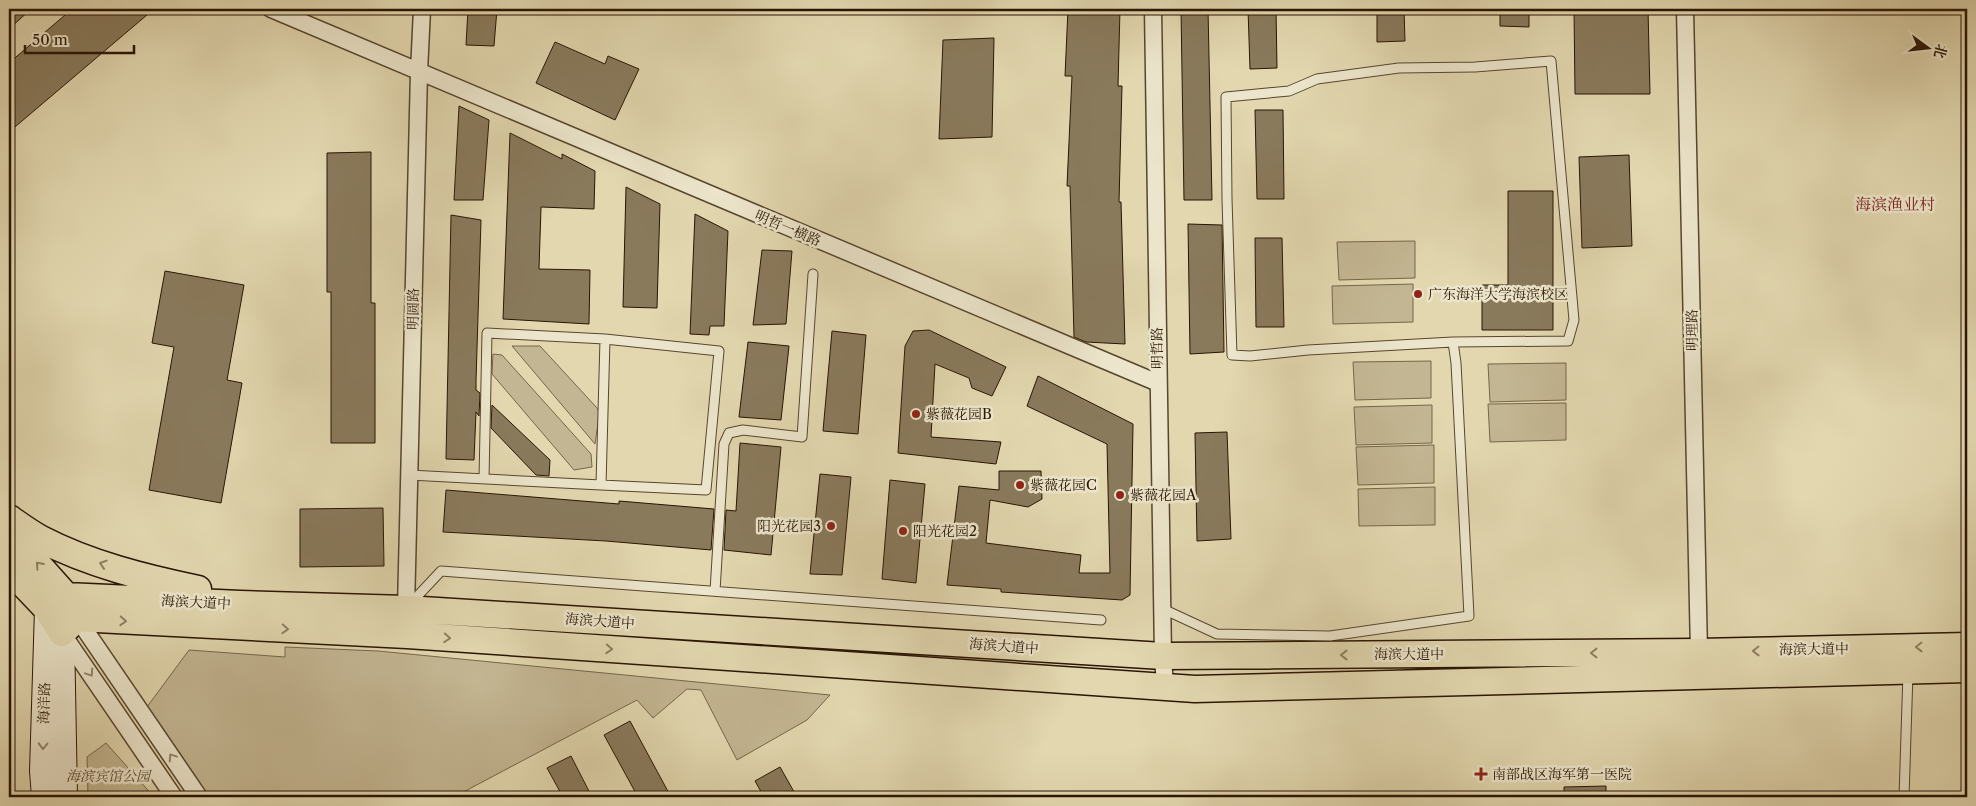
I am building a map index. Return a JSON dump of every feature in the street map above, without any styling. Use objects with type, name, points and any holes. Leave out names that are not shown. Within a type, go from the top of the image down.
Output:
[{"type":"main road","points":[[9,518],[41,539],[91,560],[148,579],[305,606]]},
{"type":"main road","points":[[9,532],[63,614]]},
{"type":"main road","points":[[9,569],[63,614]]},
{"type":"main road","name":"海滨大道中","points":[[63,614],[305,606],[406,608],[1163,656],[1699,652],[1967,646]]},
{"type":"main road","name":"海滨大道中","points":[[63,614],[407,635],[1195,689],[1967,669]]},
{"type":"street","name":"明哲一横路","points":[[271,9],[1158,383]]},
{"type":"street","name":"明圆路","points":[[406,608],[418,72],[422,9]]},
{"type":"street","name":"明哲路","points":[[1153,9],[1158,383],[1165,687]]},
{"type":"street","name":"明理路","points":[[1684,9],[1699,652]]},
{"type":"street","name":"海洋路","points":[[44,797],[42,771],[63,614]]},
{"type":"street","name":"海洋路","points":[[63,614],[65,797]]},
{"type":"street","points":[[63,614],[174,797]]},
{"type":"street","points":[[63,614],[199,797]]},
{"type":"lane","points":[[1550,61],[1574,320],[1568,341],[1453,342],[1308,350],[1250,356],[1232,355],[1226,97],[1289,91],[1317,79],[1399,68],[1475,67],[1550,61]]},
{"type":"lane","points":[[715,591],[724,444],[729,433],[743,430],[802,437],[813,274]]},
{"type":"lane","points":[[409,475],[484,479],[601,485],[706,490],[719,351],[605,339],[487,333],[484,479]]},
{"type":"lane","points":[[601,485],[605,339]]},
{"type":"lane","points":[[1162,609],[1218,634],[1330,636],[1469,616],[1456,363],[1453,342]]},
{"type":"lane","points":[[406,608],[441,571],[1101,620]]},
{"type":"lane","points":[[1908,671],[1904,797],[1946,797]]},
{"type":"green space","points":[[1415,241],[1415,278],[1339,280],[1337,242]]},
{"type":"green space","points":[[1413,284],[1413,322],[1333,324],[1332,286]]},
{"type":"green space","points":[[512,346],[540,346],[598,409],[599,416],[595,444]]},
{"type":"green space","points":[[493,354],[502,355],[591,454],[592,467],[574,470],[492,374]]},
{"type":"green space","points":[[1431,361],[1431,398],[1355,400],[1353,362]]},
{"type":"green space","points":[[1566,363],[1566,400],[1490,402],[1488,364]]},
{"type":"green space","points":[[1566,403],[1566,440],[1490,442],[1488,404]]},
{"type":"green space","points":[[1432,405],[1432,443],[1356,445],[1354,407]]},
{"type":"green space","points":[[1434,445],[1434,483],[1358,485],[1356,447]]},
{"type":"green space","points":[[1435,487],[1435,525],[1359,526],[1358,489]]},
{"type":"green space","points":[[285,647],[378,651],[830,695],[807,720],[737,760],[701,690],[687,689],[653,718],[637,700],[454,797],[207,797],[141,715],[189,650],[285,657]]},
{"type":"green space","name":"海滨宾馆公园","points":[[106,743],[154,797],[88,797],[87,757]]},
{"type":"building","points":[[9,9],[31,9],[9,29]]},
{"type":"building","points":[[72,9],[154,9],[9,132],[9,63]]},
{"type":"building","points":[[468,9],[497,9],[494,46],[466,45]]},
{"type":"building","points":[[1068,9],[1120,9],[1118,86],[1122,86],[1119,202],[1121,202],[1125,344],[1086,342],[1074,337],[1070,186],[1067,186],[1072,76],[1065,76]]},
{"type":"building","points":[[1181,9],[1208,9],[1212,200],[1184,200]]},
{"type":"building","points":[[1248,9],[1276,9],[1277,68],[1250,69]]},
{"type":"building","points":[[1377,9],[1404,9],[1405,41],[1377,42]]},
{"type":"building","points":[[1500,9],[1529,9],[1529,27],[1500,26]]},
{"type":"building","points":[[1574,9],[1648,9],[1650,94],[1575,94]]},
{"type":"building","points":[[994,38],[992,137],[939,139],[943,40]]},
{"type":"building","points":[[555,42],[605,64],[608,56],[639,69],[615,120],[536,83]]},
{"type":"building","points":[[459,106],[489,120],[483,200],[454,200]]},
{"type":"building","points":[[1255,110],[1283,110],[1284,199],[1257,199]]},
{"type":"building","points":[[510,133],[562,159],[562,154],[595,171],[594,209],[541,207],[539,269],[590,270],[589,324],[503,319]]},
{"type":"building","points":[[371,152],[371,303],[375,303],[375,443],[331,443],[331,292],[327,292],[327,153]]},
{"type":"building","points":[[1629,155],[1632,246],[1582,248],[1579,157]]},
{"type":"building","points":[[626,187],[660,204],[657,308],[623,307]]},
{"type":"building","points":[[1508,191],[1553,191],[1553,330],[1482,330],[1482,285],[1508,285]]},
{"type":"building","points":[[695,214],[728,231],[724,326],[710,326],[709,335],[690,334]]},
{"type":"building","points":[[451,215],[481,220],[476,381],[476,390],[480,393],[479,416],[476,412],[474,460],[446,459]]},
{"type":"building","points":[[1188,224],[1222,225],[1224,352],[1190,354]]},
{"type":"building","points":[[1255,238],[1282,238],[1284,327],[1256,327]]},
{"type":"building","points":[[762,250],[792,251],[786,324],[753,325]]},
{"type":"building","points":[[165,271],[244,285],[227,380],[242,383],[221,503],[149,490],[174,347],[152,343]]},
{"type":"building","name":"紫薇花园B","points":[[929,330],[1006,367],[992,396],[972,388],[969,378],[935,364],[931,437],[1001,442],[996,464],[898,453],[905,346],[913,331]]},
{"type":"building","points":[[832,331],[866,335],[858,434],[823,431]]},
{"type":"building","points":[[748,342],[789,346],[781,420],[739,417]]},
{"type":"building","name":"紫薇花园A","points":[[1038,376],[1133,424],[1130,595],[1122,600],[1001,592],[1001,589],[947,585],[959,486],[999,490],[999,471],[1041,471],[1042,499],[1028,507],[990,500],[986,543],[1081,555],[1079,573],[1110,573],[1107,444],[1027,406]]},
{"type":"building","points":[[492,405],[550,460],[549,476],[536,475],[491,428]]},
{"type":"building","points":[[1227,432],[1231,539],[1197,541],[1195,433]]},
{"type":"building","points":[[740,443],[781,447],[771,555],[724,550],[726,510],[736,511]]},
{"type":"building","name":"阳光花园3","points":[[820,474],[851,477],[842,575],[810,574]]},
{"type":"building","name":"阳光花园2","points":[[890,480],[925,484],[916,583],[882,579]]},
{"type":"building","points":[[446,490],[619,504],[619,501],[714,509],[711,550],[606,541],[443,532]]},
{"type":"building","points":[[383,508],[384,566],[300,567],[300,509]]},
{"type":"building","points":[[630,721],[671,797],[638,797],[604,735]]},
{"type":"building","points":[[571,756],[592,797],[563,797],[547,768]]},
{"type":"building","points":[[780,767],[797,797],[764,797],[755,781]]},
{"type":"building","points":[[1606,786],[1606,797],[1564,797],[1564,787]]},
{"type":"place","name":"广东海洋大学海滨校区","points":[[1418,294]]},
{"type":"place","name":"紫薇花园B","points":[[916,414]]},
{"type":"place","name":"紫薇花园C","points":[[1020,485]]},
{"type":"place","name":"紫薇花园A","points":[[1120,495]]},
{"type":"place","name":"阳光花园3","points":[[831,526]]},
{"type":"place","name":"阳光花园2","points":[[903,531]]},
{"type":"place","name":"南部战区海军第一医院","points":[[1481,774]]},
{"type":"district","name":"海滨渔业村","points":[[1895,204]]}]
